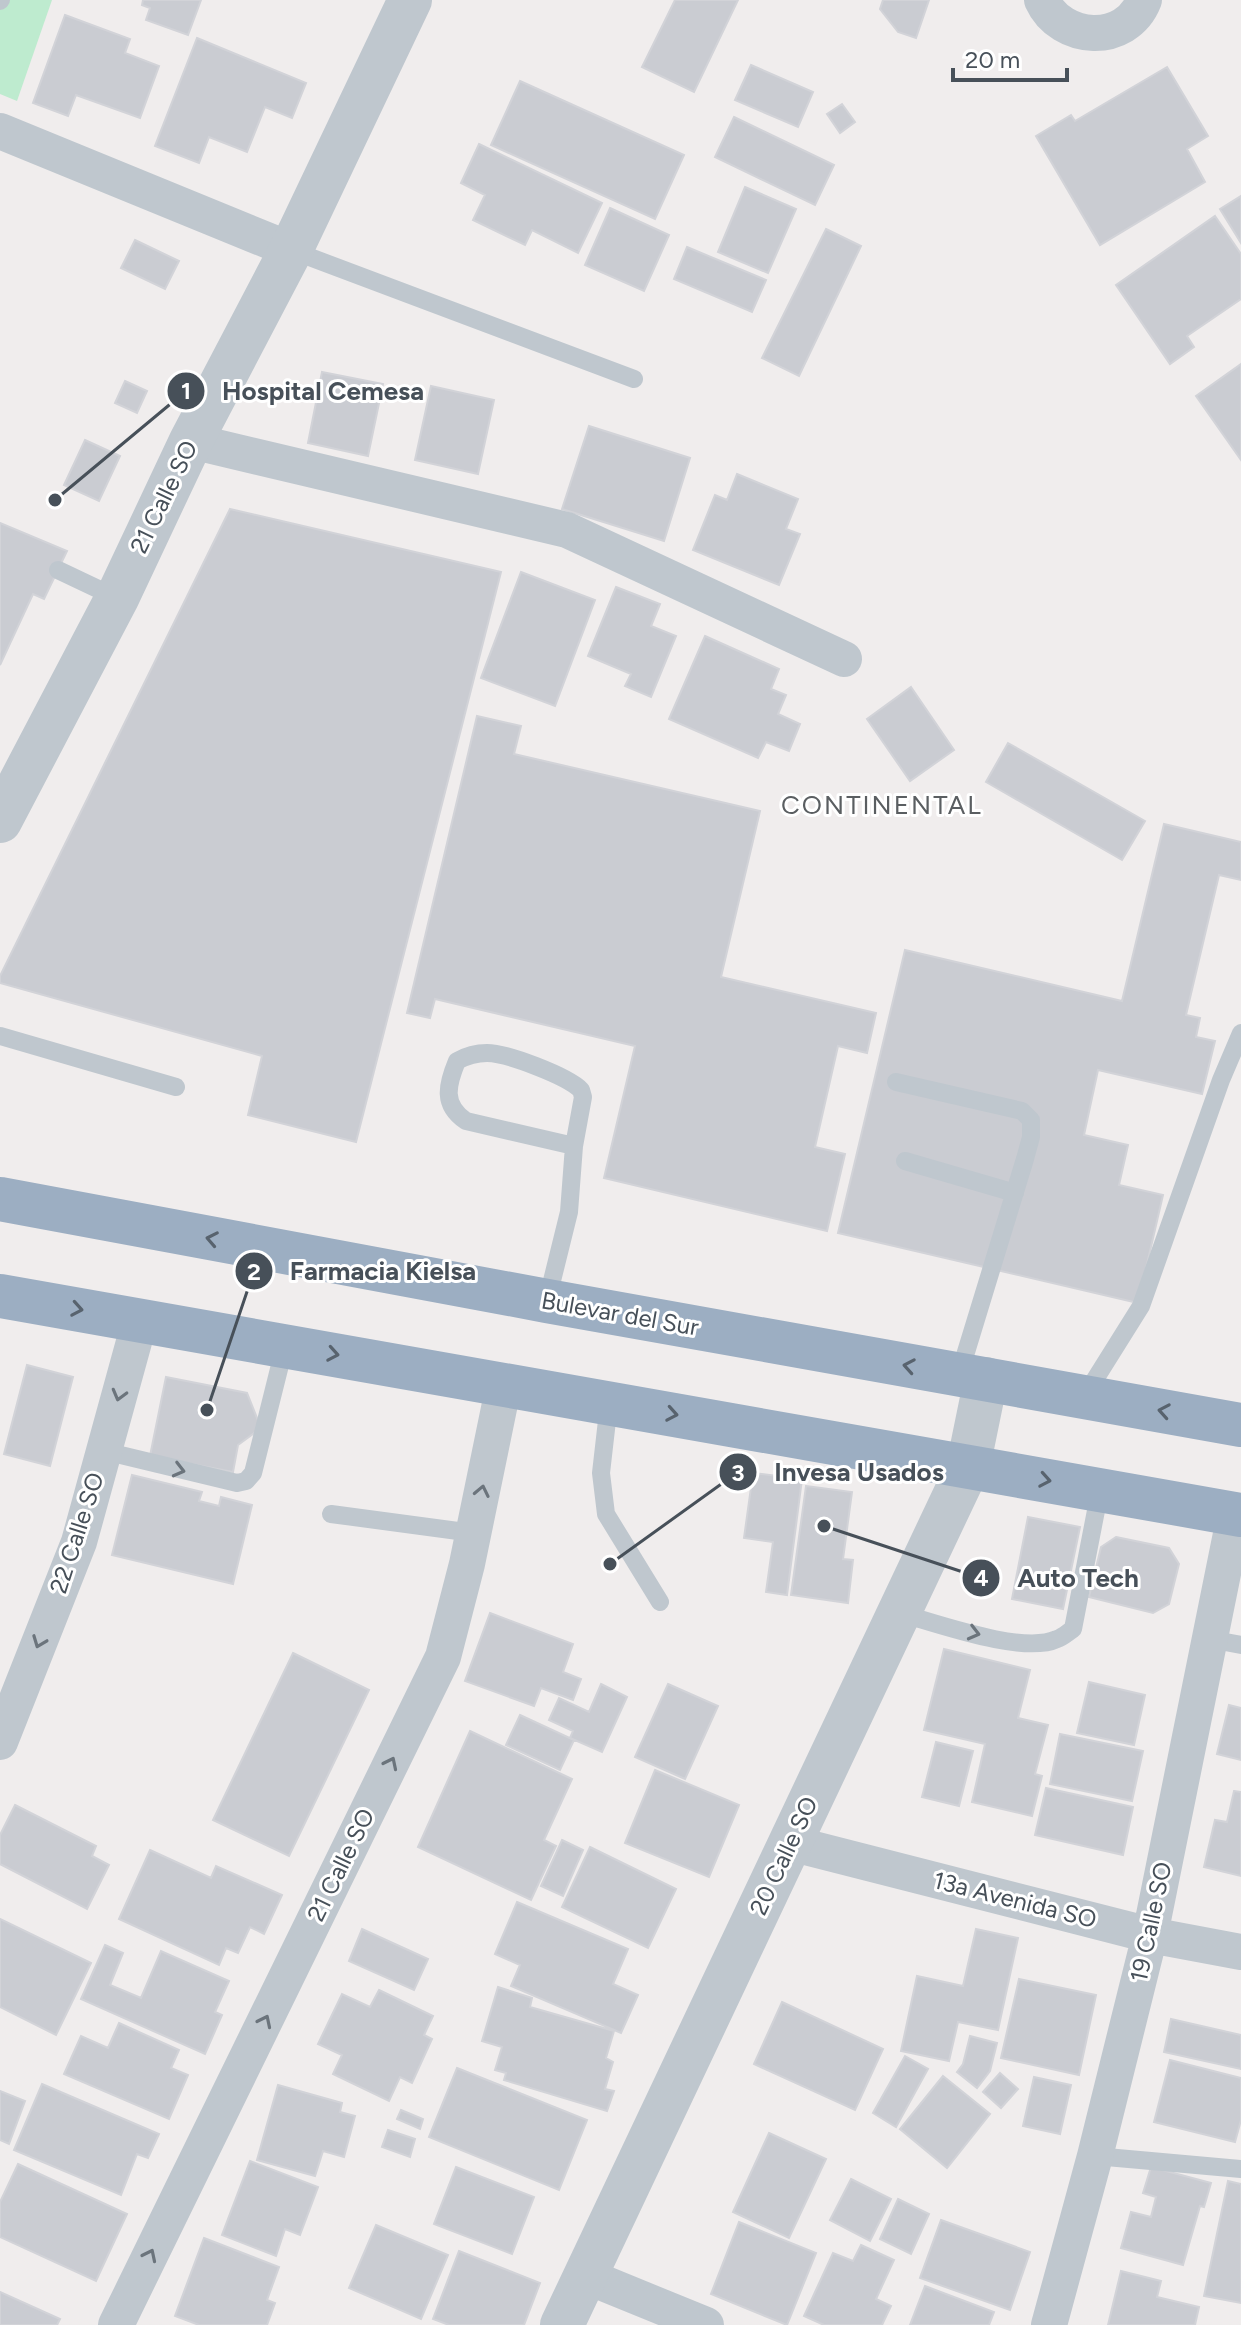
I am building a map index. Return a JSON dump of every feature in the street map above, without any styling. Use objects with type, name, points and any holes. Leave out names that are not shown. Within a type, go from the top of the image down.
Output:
[{"type":"highway","name":"Bulevar del Sur","points":[[0,1199],[1241,1425]]},
{"type":"highway","points":[[0,1296],[1238,1515]]},
{"type":"street","name":"21 Calle SO","points":[[0,821],[117,598],[191,441],[291,250],[410,0]]},
{"type":"street","points":[[1042,0],[1056,20],[1072,31],[1090,34],[1110,32],[1127,22],[1141,8],[1144,0]]},
{"type":"street","points":[[0,131],[291,250]]},
{"type":"street","points":[[191,441],[567,530],[844,659]]},
{"type":"street","name":"22 Calle SO","points":[[0,1742],[79,1542],[140,1320]]},
{"type":"street","name":"20 Calle SO","points":[[562,2325],[968,1467],[972,1377]]},
{"type":"street","name":"21 Calle SO","points":[[116,2325],[443,1657],[504,1384]]},
{"type":"street","name":"19 Calle SO","points":[[1049,2325],[1225,1642],[1238,1515]]},
{"type":"street","name":"13a Avenida SO","points":[[790,1843],[1150,1935],[1241,1952]]},
{"type":"street","points":[[586,2276],[706,2325]]},
{"type":"lane","points":[[291,250],[634,379]]},
{"type":"lane","points":[[58,570],[117,598]]},
{"type":"lane","points":[[1084,1397],[1141,1306],[1221,1080],[1241,1033]]},
{"type":"lane","points":[[0,1036],[176,1087]]},
{"type":"lane","points":[[547,1301],[569,1212],[574,1146],[583,1097],[577,1086],[536,1066],[489,1053],[457,1061],[452,1074],[449,1102],[453,1112],[466,1121],[574,1146]]},
{"type":"lane","points":[[896,1082],[1022,1111],[1031,1120],[1031,1137],[972,1377]]},
{"type":"lane","points":[[905,1161],[1015,1193]]},
{"type":"lane","points":[[104,1451],[237,1483],[246,1481],[253,1473],[285,1345]]},
{"type":"lane","points":[[609,1403],[601,1473],[606,1514],[660,1602]]},
{"type":"lane","points":[[899,1613],[1015,1643],[1037,1644],[1057,1640],[1073,1629],[1100,1490]]},
{"type":"lane","points":[[331,1514],[473,1533]]},
{"type":"lane","points":[[1095,2156],[1241,2169]]},
{"type":"green space","points":[[0,0],[52,0],[17,101],[0,94]]},
{"type":"building","points":[[143,0],[201,0],[188,35],[146,20],[150,8],[142,5]]},
{"type":"building","points":[[675,0],[738,0],[694,92],[642,67]]},
{"type":"building","points":[[883,0],[929,0],[916,38],[898,32],[880,9]]},
{"type":"building","points":[[65,15],[130,39],[125,53],[159,66],[140,118],[76,95],[68,116],[33,103]]},
{"type":"building","points":[[197,38],[306,83],[292,118],[265,107],[247,152],[209,137],[199,163],[155,146]]},
{"type":"building","points":[[751,65],[813,92],[798,127],[735,100]]},
{"type":"building","points":[[1167,67],[1208,136],[1187,149],[1205,182],[1100,245],[1036,136],[1071,115],[1075,121]]},
{"type":"building","points":[[520,81],[684,155],[655,219],[491,145]]},
{"type":"building","points":[[842,104],[855,122],[840,133],[827,114]]},
{"type":"building","points":[[734,117],[834,165],[815,205],[715,157]]},
{"type":"building","points":[[479,144],[602,203],[578,253],[532,230],[525,245],[473,220],[485,195],[461,183]]},
{"type":"building","points":[[745,187],[796,209],[768,273],[718,252]]},
{"type":"building","points":[[1241,196],[1241,243],[1220,209]]},
{"type":"building","points":[[610,208],[669,235],[644,291],[585,265]]},
{"type":"building","points":[[1215,216],[1241,254],[1241,299],[1187,336],[1194,347],[1170,364],[1116,285]]},
{"type":"building","points":[[826,229],[861,246],[799,376],[762,358]]},
{"type":"building","points":[[135,240],[179,261],[165,289],[121,268]]},
{"type":"building","points":[[687,247],[766,280],[752,312],[674,279]]},
{"type":"building","points":[[1241,364],[1241,460],[1196,396]]},
{"type":"building","points":[[322,372],[383,384],[368,456],[308,443]]},
{"type":"building","points":[[125,381],[147,391],[137,413],[115,403]]},
{"type":"building","points":[[431,386],[494,400],[478,474],[415,460]]},
{"type":"building","points":[[589,426],[690,458],[664,541],[562,509]]},
{"type":"building","points":[[85,440],[120,456],[99,501],[64,485]]},
{"type":"building","points":[[737,474],[798,499],[786,529],[800,534],[779,585],[693,550],[715,495],[727,500]]},
{"type":"building","points":[[230,509],[501,572],[356,1142],[248,1115],[262,1056],[0,983],[0,976]]},
{"type":"building","points":[[0,523],[67,551],[44,599],[33,594],[0,665]]},
{"type":"building","points":[[521,572],[595,600],[555,706],[481,678]]},
{"type":"building","points":[[616,587],[660,604],[651,626],[676,636],[651,697],[625,686],[631,674],[588,656]]},
{"type":"building","points":[[705,636],[779,669],[771,689],[786,695],[778,714],[800,724],[789,751],[766,742],[758,758],[669,719]]},
{"type":"building","points":[[911,687],[954,750],[910,781],[867,719]]},
{"type":"building","points":[[477,716],[521,726],[514,754],[760,811],[721,977],[876,1013],[867,1053],[838,1046],[815,1147],[845,1154],[827,1231],[604,1178],[635,1046],[435,999],[430,1018],[407,1013]]},
{"type":"building","points":[[1008,743],[1145,821],[1122,860],[986,782]]},
{"type":"building","points":[[1164,824],[1241,842],[1241,880],[1219,875],[1186,1015],[1200,1018],[1196,1037],[1215,1041],[1202,1094],[1098,1070],[1084,1135],[1128,1145],[1119,1185],[1163,1195],[1138,1303],[838,1233],[905,950],[1122,1001]]},
{"type":"building","points":[[27,1365],[73,1377],[50,1466],[4,1454]]},
{"type":"building","points":[[166,1377],[247,1393],[261,1428],[238,1445],[233,1472],[150,1456]]},
{"type":"building","points":[[753,1473],[802,1479],[787,1595],[766,1592],[773,1542],[744,1538]]},
{"type":"building","points":[[132,1475],[202,1492],[199,1501],[219,1506],[221,1497],[252,1505],[233,1584],[112,1555]]},
{"type":"building","points":[[806,1486],[852,1492],[843,1559],[853,1560],[848,1603],[791,1595]]},
{"type":"building","points":[[1028,1517],[1080,1527],[1063,1609],[1012,1599]]},
{"type":"building","points":[[1116,1537],[1169,1548],[1179,1564],[1169,1604],[1153,1613],[1089,1597],[1101,1547]]},
{"type":"building","points":[[490,1613],[573,1644],[563,1672],[581,1679],[573,1700],[541,1688],[534,1706],[465,1681]]},
{"type":"building","points":[[944,1649],[1030,1670],[1018,1718],[1048,1725],[1035,1774],[1042,1776],[1032,1816],[972,1802],[985,1744],[924,1730]]},
{"type":"building","points":[[293,1653],[369,1690],[289,1856],[213,1820]]},
{"type":"building","points":[[1089,1682],[1145,1695],[1134,1745],[1077,1733]]},
{"type":"building","points":[[601,1684],[627,1697],[602,1752],[570,1738],[573,1731],[549,1720],[559,1698],[589,1712]]},
{"type":"building","points":[[668,1684],[718,1706],[685,1779],[635,1757]]},
{"type":"building","points":[[1229,1705],[1241,1708],[1241,1760],[1217,1754]]},
{"type":"building","points":[[520,1715],[574,1740],[560,1770],[506,1745]]},
{"type":"building","points":[[470,1731],[572,1779],[544,1840],[556,1846],[531,1900],[418,1847]]},
{"type":"building","points":[[1060,1734],[1143,1751],[1132,1801],[1050,1784]]},
{"type":"building","points":[[936,1742],[973,1751],[959,1806],[922,1797]]},
{"type":"building","points":[[655,1770],[739,1805],[709,1877],[625,1843]]},
{"type":"building","points":[[1046,1788],[1133,1807],[1123,1855],[1035,1835]]},
{"type":"building","points":[[1234,1791],[1241,1792],[1241,1876],[1204,1867],[1215,1820],[1227,1822]]},
{"type":"building","points":[[15,1805],[96,1846],[92,1856],[109,1865],[87,1909],[0,1864],[0,1835]]},
{"type":"building","points":[[562,1840],[583,1850],[563,1896],[541,1886]]},
{"type":"building","points":[[590,1847],[676,1889],[648,1948],[562,1907]]},
{"type":"building","points":[[150,1850],[211,1878],[216,1866],[282,1895],[264,1934],[250,1927],[238,1953],[226,1948],[219,1965],[119,1919]]},
{"type":"building","points":[[517,1902],[628,1949],[613,1984],[638,1995],[621,2033],[511,1986],[520,1965],[495,1954]]},
{"type":"building","points":[[0,1919],[91,1963],[56,2035],[0,2007]]},
{"type":"building","points":[[362,1929],[428,1959],[414,1990],[349,1961]]},
{"type":"building","points":[[976,1929],[1018,1938],[998,2030],[958,2022],[949,2061],[901,2051],[917,1976],[963,1986]]},
{"type":"building","points":[[105,1945],[123,1953],[110,1985],[141,1998],[161,1951],[229,1981],[215,2012],[222,2015],[205,2054],[81,1999]]},
{"type":"building","points":[[1019,1979],[1096,1995],[1079,2075],[1001,2058]]},
{"type":"building","points":[[498,1987],[532,1998],[530,2007],[614,2031],[606,2058],[613,2062],[605,2089],[614,2091],[607,2111],[504,2080],[506,2073],[495,2070],[502,2047],[482,2041]]},
{"type":"building","points":[[379,1990],[433,2016],[424,2035],[432,2039],[412,2083],[400,2077],[389,2101],[333,2074],[342,2055],[318,2044],[342,1994],[370,2007]]},
{"type":"building","points":[[782,2002],[883,2049],[855,2110],[754,2064]]},
{"type":"building","points":[[1171,2019],[1241,2035],[1241,2069],[1164,2052]]},
{"type":"building","points":[[119,2023],[179,2050],[171,2068],[188,2075],[169,2119],[64,2074],[81,2036],[108,2048]]},
{"type":"building","points":[[970,2036],[997,2043],[990,2071],[977,2088],[957,2072],[963,2064]]},
{"type":"building","points":[[905,2056],[928,2069],[896,2127],[873,2113]]},
{"type":"building","points":[[1170,2060],[1241,2078],[1241,2120],[1235,2142],[1154,2122]]},
{"type":"building","points":[[457,2068],[587,2120],[559,2190],[429,2137]]},
{"type":"building","points":[[1000,2073],[1018,2089],[1001,2108],[983,2092]]},
{"type":"building","points":[[943,2076],[990,2114],[947,2168],[900,2129]]},
{"type":"building","points":[[1034,2077],[1071,2085],[1060,2134],[1023,2126]]},
{"type":"building","points":[[42,2084],[159,2134],[148,2158],[137,2154],[121,2195],[14,2150]]},
{"type":"building","points":[[278,2085],[342,2103],[340,2112],[355,2116],[344,2157],[323,2151],[315,2176],[257,2160]]},
{"type":"building","points":[[0,2091],[25,2101],[9,2144],[0,2140]]},
{"type":"building","points":[[401,2110],[423,2119],[420,2129],[397,2119]]},
{"type":"building","points":[[388,2130],[415,2139],[410,2157],[382,2147]]},
{"type":"building","points":[[769,2133],[826,2159],[789,2238],[733,2212]]},
{"type":"building","points":[[250,2161],[318,2187],[300,2235],[285,2229],[276,2256],[222,2235]]},
{"type":"building","points":[[18,2164],[127,2214],[96,2281],[0,2237],[0,2202]]},
{"type":"building","points":[[456,2167],[534,2197],[512,2254],[434,2224]]},
{"type":"building","points":[[1151,2167],[1211,2183],[1204,2207],[1200,2206],[1183,2265],[1121,2248],[1131,2212],[1151,2217],[1156,2197],[1143,2193]]},
{"type":"building","points":[[851,2179],[891,2199],[870,2241],[830,2220]]},
{"type":"building","points":[[1228,2181],[1241,2184],[1241,2303],[1204,2296]]},
{"type":"building","points":[[898,2199],[929,2214],[911,2254],[880,2239]]},
{"type":"building","points":[[941,2220],[1030,2252],[1010,2310],[920,2278]]},
{"type":"building","points":[[739,2222],[816,2253],[787,2325],[711,2294]]},
{"type":"building","points":[[376,2225],[448,2255],[421,2319],[349,2288]]},
{"type":"building","points":[[204,2238],[279,2267],[267,2300],[275,2303],[267,2325],[199,2325],[175,2316]]},
{"type":"building","points":[[861,2245],[894,2260],[876,2299],[891,2306],[882,2325],[824,2325],[804,2316],[833,2253],[853,2261]]},
{"type":"building","points":[[459,2251],[540,2283],[524,2325],[449,2325],[433,2319]]},
{"type":"building","points":[[1121,2271],[1161,2281],[1157,2297],[1199,2307],[1195,2325],[1108,2325]]},
{"type":"building","points":[[925,2286],[994,2312],[989,2325],[910,2325]]},
{"type":"building","points":[[0,2292],[60,2319],[57,2325],[0,2325]]},
{"type":"place","name":"Hospital Cemesa","points":[[55,500]]},
{"type":"place","name":"Farmacia Kielsa","points":[[207,1410]]},
{"type":"place","name":"Auto Tech","points":[[824,1526]]},
{"type":"place","name":"Invesa Usados","points":[[610,1564]]},
{"type":"district","name":"CONTINENTAL","points":[[882,805]]}]
